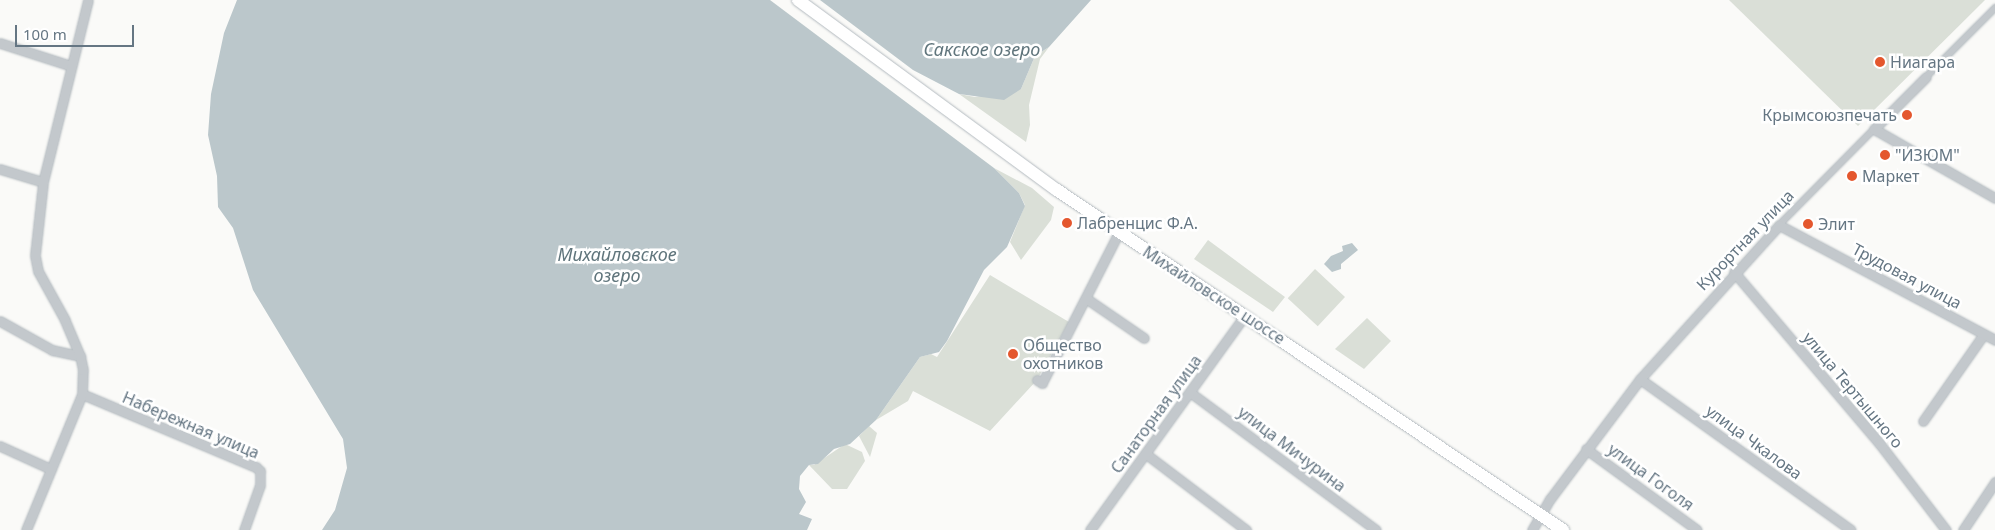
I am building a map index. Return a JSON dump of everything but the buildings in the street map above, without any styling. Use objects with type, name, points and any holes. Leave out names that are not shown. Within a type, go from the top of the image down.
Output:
[{"type":"main road","name":"Михайловское шоссе","points":[[798,0],[997,148],[1562,530]]},
{"type":"street","points":[[26,530],[82,394],[83,370],[80,356],[65,320],[38,271],[36,230],[43,182],[70,66],[88,0]]},
{"type":"street","name":"Курортная улица","points":[[1532,530],[1586,449],[1640,379],[1734,272],[1995,8]]},
{"type":"street","points":[[0,43],[70,66]]},
{"type":"street","points":[[1874,129],[1995,198]]},
{"type":"street","points":[[0,169],[43,182]]},
{"type":"street","name":"Трудовая улица","points":[[1779,225],[1995,340]]},
{"type":"street","points":[[1037,380],[1042,383],[1119,232]]},
{"type":"street","name":"улица Тертышного","points":[[1734,272],[1879,444],[1946,530]]},
{"type":"street","points":[[1086,299],[1144,338]]},
{"type":"street","name":"Санаторная улица","points":[[1090,530],[1191,393],[1245,315]]},
{"type":"street","points":[[0,321],[52,350],[80,356]]},
{"type":"street","points":[[1923,421],[1984,334]]},
{"type":"street","name":"улица Чкалова","points":[[1640,379],[1851,530]]},
{"type":"street","name":"улица Мичурина","points":[[1191,393],[1376,530]]},
{"type":"street","name":"Набережная улица","points":[[82,394],[256,467],[260,471],[260,485],[244,530]]},
{"type":"street","points":[[0,446],[51,469]]},
{"type":"street","name":"улица Гоголя","points":[[1586,449],[1697,530]]},
{"type":"street","points":[[1146,454],[1246,530]]},
{"type":"street","points":[[1963,530],[1995,482]]},
{"type":"shaded area","points":[[1729,0],[1985,0],[1858,126]]},
{"type":"shaded area","points":[[1049,47],[1040,59],[1029,105],[1030,125],[1026,142],[959,94],[975,97],[1021,89],[1035,56]]},
{"type":"shaded area","points":[[994,168],[1032,188],[1054,207],[1051,220],[1021,260],[1010,242],[1025,205],[1019,193]]},
{"type":"shaded area","points":[[1208,240],[1285,297],[1273,312],[1194,259]]},
{"type":"shaded area","points":[[1315,269],[1345,297],[1318,326],[1288,298]]},
{"type":"shaded area","points":[[990,275],[1069,322],[1037,380],[990,431],[913,391],[908,401],[876,420],[920,357],[931,354],[937,357]]},
{"type":"shaded area","points":[[1367,318],[1391,341],[1364,369],[1335,349]]},
{"type":"shaded area","points":[[869,426],[877,433],[870,457],[859,436]]},
{"type":"shaded area","points":[[845,444],[862,452],[865,461],[847,489],[832,489],[809,465],[814,465]]},
{"type":"water","name":"Михайловское озеро","points":[[237,0],[770,0],[994,168],[1019,193],[1025,206],[1007,247],[984,270],[947,341],[939,352],[920,357],[876,420],[850,444],[834,449],[818,464],[809,465],[800,476],[799,489],[806,502],[799,514],[812,519],[807,530],[322,530],[335,510],[347,468],[343,439],[253,290],[233,228],[218,207],[217,176],[208,135],[211,94],[224,33]]},
{"type":"water","name":"Сакское озеро","points":[[820,0],[1091,0],[1049,47],[1035,56],[1021,89],[1004,100],[959,94],[913,70]]},
{"type":"water","points":[[1352,243],[1358,250],[1341,264],[1341,269],[1332,272],[1324,264],[1331,256],[1343,251],[1342,246]]},
{"type":"place","name":"Ниагара","points":[[1880,62]]},
{"type":"place","name":"Крымсоюзпечать","points":[[1907,115]]},
{"type":"place","name":"\"ИЗЮМ\"","points":[[1885,155]]},
{"type":"place","name":"Маркет","points":[[1852,176]]},
{"type":"place","name":"Лабренцис Ф.А.","points":[[1067,223]]},
{"type":"place","name":"Элит","points":[[1808,224]]},
{"type":"place","name":"Общество охотников","points":[[1013,354]]}]
